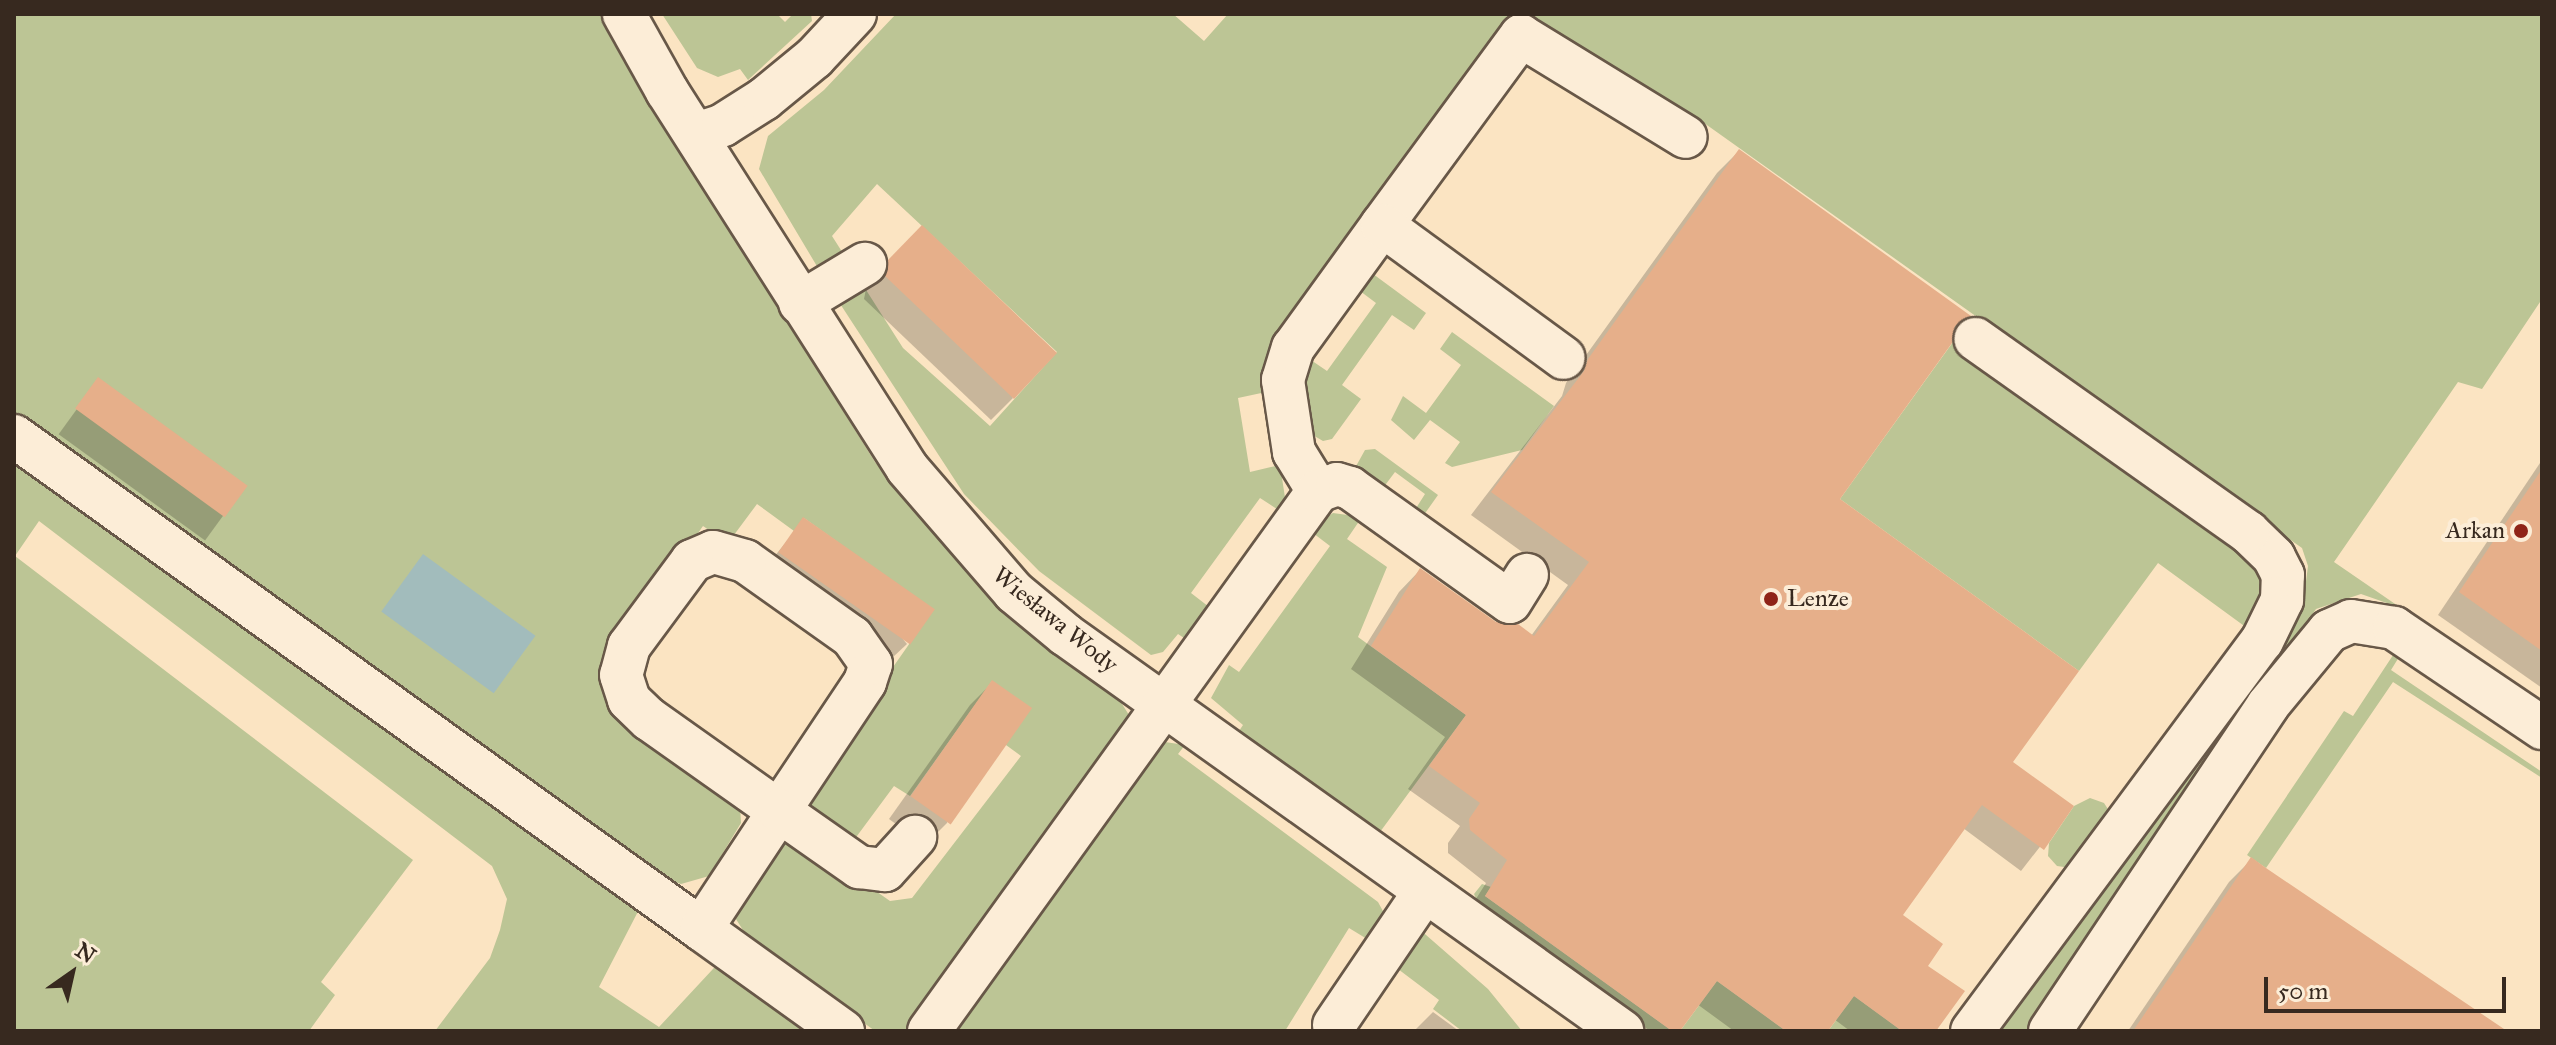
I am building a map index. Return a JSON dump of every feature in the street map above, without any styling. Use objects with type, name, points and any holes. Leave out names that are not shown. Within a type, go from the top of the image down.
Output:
[{"type":"street","name":"Wiesława Wody","points":[[624,14],[800,303],[907,468],[969,545],[1066,635],[1622,1031]]},
{"type":"street","points":[[696,134],[723,125],[764,99],[814,58],[855,14]]},
{"type":"street","points":[[1318,491],[1294,452],[1283,380],[1293,348],[1521,36],[1686,137]]},
{"type":"street","points":[[1382,225],[1564,358]]},
{"type":"street","points":[[800,303],[865,264]]},
{"type":"street","points":[[1972,1031],[2262,641],[2282,600],[2283,575],[2274,557],[2248,532],[1975,339]]},
{"type":"street","points":[[14,436],[843,1031]]},
{"type":"street","points":[[929,1031],[1318,491],[1337,484],[1350,488],[1510,602],[1527,575]]},
{"type":"street","points":[[701,929],[779,811],[865,682],[871,664],[852,637],[755,567],[722,552],[703,555],[679,576],[629,646],[623,687],[637,710],[779,811],[867,871],[894,864],[915,837]]},
{"type":"street","points":[[2050,1031],[2268,705],[2329,631],[2351,621],[2394,628],[2542,728]]},
{"type":"street","points":[[1334,1025],[1425,891]]},
{"type":"green space","points":[[14,14],[601,14],[664,125],[875,462],[998,606],[1117,696],[1129,715],[1129,723],[913,1031],[875,1031],[748,938],[734,916],[779,840],[806,842],[890,901],[912,898],[1021,756],[1006,745],[992,681],[910,796],[894,786],[854,840],[806,817],[809,787],[933,610],[804,518],[794,531],[757,504],[728,543],[703,526],[627,634],[612,668],[740,805],[741,823],[709,876],[681,884],[649,874],[14,414]]},
{"type":"green space","points":[[662,14],[777,14],[785,22],[793,14],[811,14],[812,21],[748,80],[740,69],[718,77],[697,68]]},
{"type":"green space","points":[[896,14],[1173,14],[1204,41],[1228,14],[2542,14],[2542,299],[2482,389],[2458,382],[2334,562],[2401,608],[2361,594],[2316,609],[2031,1031],[1997,1031],[2303,604],[2308,566],[2302,548],[1683,108],[1666,108],[1517,20],[1266,392],[1238,398],[1250,472],[1280,465],[1286,504],[1283,513],[1260,498],[1191,593],[1213,610],[1190,642],[1178,634],[1163,652],[1151,655],[1039,571],[964,494],[835,296],[861,282],[903,348],[990,426],[1057,352],[877,184],[832,236],[846,258],[821,273],[759,169],[768,136],[824,90]]},
{"type":"green space","points":[[1369,271],[1426,313],[1414,330],[1392,315],[1342,385],[1361,399],[1332,439],[1323,441],[1306,431],[1296,376],[1305,356],[1327,371],[1376,303],[1356,288]]},
{"type":"green space","points":[[1452,332],[1554,406],[1522,450],[1452,467],[1445,463],[1460,442],[1430,420],[1414,440],[1391,420],[1403,396],[1426,413],[1461,365],[1440,349]]},
{"type":"green space","points":[[1953,342],[2240,544],[2259,572],[2262,591],[2247,628],[2158,563],[2079,671],[1840,499]]},
{"type":"green space","points":[[14,447],[645,898],[599,987],[659,1027],[726,955],[831,1031],[435,1031],[490,958],[500,930],[507,899],[492,866],[39,521],[15,556],[413,860],[321,982],[335,995],[309,1031],[14,1031]]},
{"type":"green space","points":[[1375,449],[1438,495],[1421,519],[1413,513],[1425,494],[1395,472],[1380,492],[1355,468],[1365,450]]},
{"type":"green space","points":[[1333,513],[1362,517],[1347,539],[1387,567],[1358,637],[1466,715],[1380,832],[1237,734],[1243,725],[1211,698],[1229,665],[1239,672],[1330,546],[1309,530]]},
{"type":"green space","points":[[2399,646],[2404,649],[2391,670],[2542,772],[2542,778],[2393,682],[2266,868],[2247,855],[2344,711],[2353,716]]},
{"type":"green space","points":[[1165,742],[1185,745],[1178,754],[1378,902],[1384,913],[1367,939],[1349,928],[1285,1031],[947,1031],[1154,747]]},
{"type":"green space","points":[[2090,798],[2104,803],[2111,814],[2071,868],[2057,866],[2048,856],[2049,843],[2074,806]]},
{"type":"green space","points":[[1482,884],[1491,887],[1485,896],[1672,1031],[1650,1031],[1481,909],[1474,894]]},
{"type":"green space","points":[[1418,928],[1488,989],[1522,1031],[1462,1031],[1433,1009],[1439,1000],[1398,969]]},
{"type":"green space","points":[[1717,981],[1786,1031],[1680,1031]]},
{"type":"green space","points":[[1854,996],[1902,1031],[1828,1031]]},
{"type":"water","points":[[423,554],[535,636],[494,693],[381,611]]},
{"type":"building","name":"Lenze","points":[[1739,149],[1971,316],[1955,326],[1952,343],[1840,499],[2079,671],[2013,762],[2074,806],[2044,850],[1982,805],[1903,915],[1943,944],[1928,966],[1965,991],[1936,1031],[1902,1031],[1854,996],[1828,1031],[1786,1031],[1717,981],[1680,1031],[1672,1031],[1485,896],[1507,860],[1470,830],[1469,819],[1480,803],[1429,766],[1466,715],[1371,646],[1420,568],[1496,622],[1518,624],[1534,636],[1589,562],[1491,492],[1584,371],[1588,359]]},
{"type":"building","points":[[922,225],[1057,353],[1014,399],[885,276],[888,260]]},
{"type":"building","points":[[98,377],[248,486],[225,517],[75,409]]},
{"type":"building","name":"Arkan","points":[[2542,469],[2542,651],[2459,592]]},
{"type":"building","points":[[803,517],[935,609],[910,645],[778,552]]},
{"type":"building","points":[[992,680],[1032,708],[951,824],[911,796]]},
{"type":"building","points":[[2251,857],[2266,868],[2507,1031],[2133,1031]]},
{"type":"place","name":"Arkan","points":[[2521,531]]},
{"type":"place","name":"Lenze","points":[[1771,599]]}]
